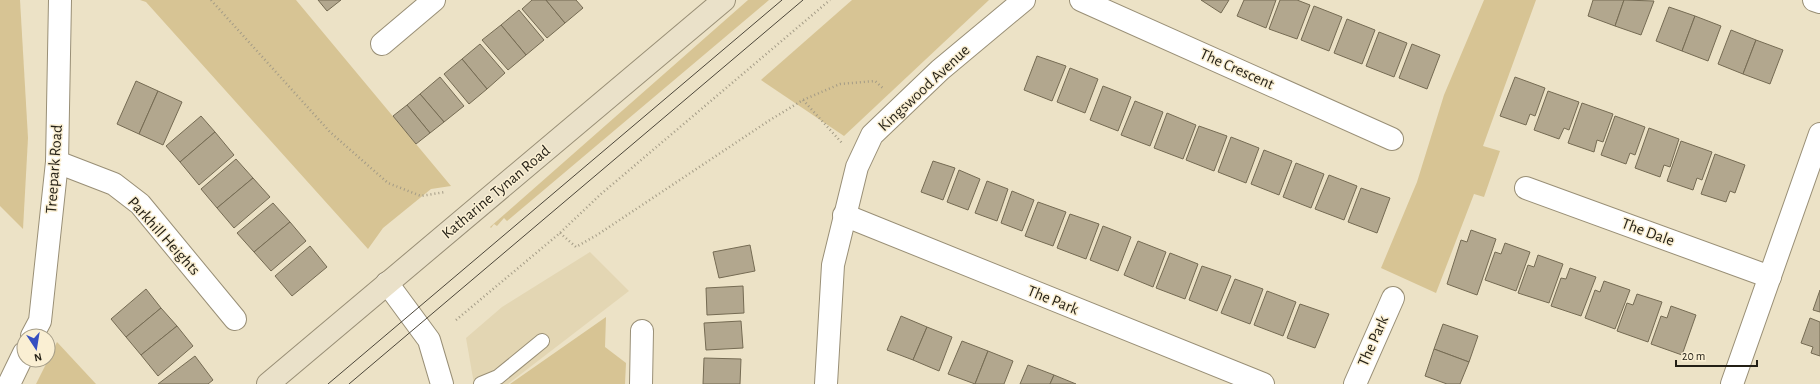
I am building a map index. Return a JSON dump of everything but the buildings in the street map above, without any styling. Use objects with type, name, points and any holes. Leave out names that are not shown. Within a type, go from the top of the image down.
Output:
[{"type":"main road","name":"Katharine Tynan Road","points":[[268,384],[724,0]]},
{"type":"street","name":"Treepark Road","points":[[36,328],[40,321],[57,162],[60,0]]},
{"type":"street","points":[[382,44],[434,0]]},
{"type":"street","name":"Kingswood Avenue","points":[[826,384],[834,265],[856,167],[872,135],[940,70],[1024,0]]},
{"type":"street","name":"The Crescent","points":[[1081,0],[1392,139]]},
{"type":"street","points":[[1814,0],[1820,2]]},
{"type":"street","points":[[1732,384],[1820,134]]},
{"type":"street","name":"Parkhill Heights","points":[[57,162],[114,184],[140,204],[235,320]]},
{"type":"street","name":"The Dale","points":[[1526,188],[1770,277]]},
{"type":"street","name":"The Park","points":[[844,215],[1263,384]]},
{"type":"street","points":[[387,283],[429,340],[442,384]]},
{"type":"street","name":"The Park","points":[[1354,384],[1392,298]]},
{"type":"street","points":[[641,384],[642,331]]},
{"type":"street","points":[[9,384],[17,368]]},
{"type":"lane","points":[[481,384],[498,377],[542,340]]},
{"type":"path","points":[[211,0],[330,132],[388,183],[421,196],[445,192]]},
{"type":"path","points":[[456,320],[560,233],[601,194],[830,0]]},
{"type":"path","points":[[560,233],[576,247],[597,235],[770,120],[803,100],[840,84],[875,82],[886,91]]},
{"type":"path","points":[[803,100],[846,148]]},
{"type":"shaded area","points":[[0,0],[20,0],[28,138],[23,229],[0,206]]},
{"type":"shaded area","points":[[140,0],[296,0],[451,186],[431,189],[383,228],[368,249],[146,2]]},
{"type":"shaded area","points":[[748,0],[769,0],[507,221],[504,218],[497,226],[494,224],[491,228],[490,227]]},
{"type":"shaded area","points":[[852,0],[989,0],[844,136],[761,80]]},
{"type":"shaded area","points":[[1484,0],[1536,0],[1483,146],[1500,151],[1484,197],[1474,194],[1436,293],[1381,268],[1417,182],[1444,95]]},
{"type":"shaded area","points":[[590,252],[629,291],[508,384],[474,384],[466,338],[502,307]]},
{"type":"shaded area","points":[[606,317],[605,347],[626,363],[625,384],[510,384]]},
{"type":"shaded area","points":[[57,342],[96,384],[36,384],[44,368],[56,368]]},
{"type":"tram line","points":[[328,384],[782,0]]},
{"type":"tram line","points":[[349,384],[803,0]]}]
